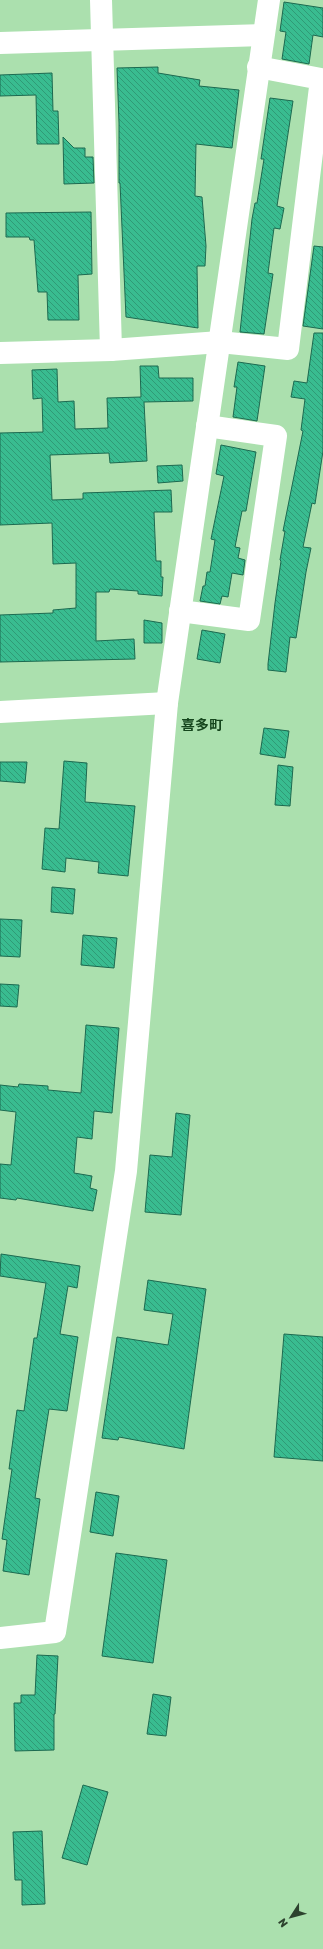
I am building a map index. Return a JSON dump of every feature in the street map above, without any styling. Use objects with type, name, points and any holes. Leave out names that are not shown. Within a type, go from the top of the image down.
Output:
[{"type":"street","points":[[101,0],[111,350]]},
{"type":"street","points":[[0,1638],[54,1632],[126,1171],[167,703],[208,426],[258,67],[269,0]]},
{"type":"street","points":[[0,43],[263,35]]},
{"type":"street","points":[[0,353],[111,350],[220,342],[288,349],[321,78],[258,67]]},
{"type":"street","points":[[180,611],[249,620],[276,436],[208,426]]},
{"type":"street","points":[[0,712],[167,703]]},
{"type":"building","points":[[284,2],[323,8],[323,37],[313,35],[309,64],[282,59],[286,32],[280,31]]},
{"type":"building","points":[[158,67],[158,73],[200,80],[199,86],[239,90],[232,148],[196,144],[195,196],[202,197],[206,246],[205,266],[197,266],[198,328],[126,317],[119,183],[117,68]]},
{"type":"building","points":[[52,73],[53,111],[58,111],[59,144],[37,144],[36,95],[0,96],[0,75]]},
{"type":"building","points":[[270,98],[293,101],[277,206],[284,208],[280,229],[274,228],[268,273],[273,274],[264,334],[240,332],[252,219],[255,203],[257,203],[264,159],[261,159]]},
{"type":"building","points":[[63,137],[74,148],[85,148],[85,157],[93,157],[94,183],[64,184]]},
{"type":"building","points":[[91,212],[92,274],[78,275],[79,320],[48,320],[47,292],[38,292],[34,240],[30,240],[29,237],[6,237],[6,213]]},
{"type":"building","points":[[314,246],[323,247],[323,329],[303,326]]},
{"type":"building","points":[[314,333],[323,333],[323,451],[315,504],[312,503],[303,547],[311,548],[296,638],[290,637],[286,672],[268,670],[268,664],[280,560],[285,531],[283,531],[303,431],[301,430],[305,399],[291,397],[294,381],[307,383]]},
{"type":"building","points":[[238,362],[265,366],[257,421],[233,417],[237,387],[234,387]]},
{"type":"building","points":[[140,366],[158,366],[159,378],[193,378],[193,401],[144,402],[147,461],[110,463],[109,453],[50,455],[52,500],[83,499],[83,493],[171,490],[172,512],[154,512],[156,561],[161,561],[161,577],[163,577],[162,596],[138,594],[138,591],[110,589],[109,592],[96,592],[96,641],[134,639],[135,659],[0,662],[0,615],[53,613],[53,610],[76,608],[76,563],[53,564],[52,523],[0,525],[0,433],[43,432],[42,398],[33,399],[32,370],[57,369],[58,402],[74,401],[75,429],[108,428],[107,398],[141,397]]},
{"type":"building","points":[[221,445],[256,452],[246,511],[242,511],[235,547],[240,548],[238,558],[245,560],[243,575],[232,573],[228,597],[222,596],[220,604],[200,601],[203,586],[205,586],[207,572],[210,572],[215,540],[211,539],[224,476],[216,474]]},
{"type":"building","points":[[182,465],[183,481],[158,483],[157,466]]},
{"type":"building","points":[[144,620],[162,623],[162,643],[144,643]]},
{"type":"building","points":[[202,630],[225,634],[220,663],[197,659]]},
{"type":"building","points":[[264,728],[289,731],[285,758],[260,754]]},
{"type":"building","points":[[64,761],[87,763],[85,802],[135,806],[128,876],[98,873],[99,862],[66,858],[65,872],[42,869],[45,828],[59,829]]},
{"type":"building","points":[[0,762],[27,762],[25,783],[0,781]]},
{"type":"building","points":[[278,765],[293,767],[290,806],[275,805]]},
{"type":"building","points":[[52,887],[75,889],[73,914],[51,912]]},
{"type":"building","points":[[0,919],[22,920],[20,957],[0,956]]},
{"type":"building","points":[[83,935],[117,938],[114,968],[81,965]]},
{"type":"building","points":[[0,984],[19,985],[17,1007],[0,1006]]},
{"type":"building","points":[[86,1025],[119,1028],[112,1113],[94,1111],[92,1139],[77,1137],[74,1173],[92,1176],[90,1188],[97,1190],[93,1211],[17,1198],[16,1200],[0,1198],[0,1164],[11,1165],[16,1112],[0,1110],[0,1085],[18,1087],[19,1084],[48,1086],[48,1090],[81,1093]]},
{"type":"building","points":[[176,1113],[190,1115],[181,1215],[145,1212],[150,1155],[172,1157]]},
{"type":"building","points":[[1,1254],[80,1266],[77,1288],[68,1286],[60,1334],[78,1337],[67,1411],[49,1409],[35,1498],[40,1499],[29,1575],[3,1571],[7,1540],[2,1539],[12,1469],[9,1469],[17,1410],[24,1411],[34,1338],[37,1338],[46,1283],[0,1276]]},
{"type":"building","points":[[148,1280],[206,1289],[184,1449],[119,1437],[118,1440],[102,1438],[117,1337],[168,1345],[173,1314],[144,1310]]},
{"type":"building","points":[[284,1334],[323,1337],[323,1461],[274,1457]]},
{"type":"building","points":[[96,1492],[119,1496],[113,1536],[90,1532]]},
{"type":"building","points":[[116,1553],[167,1560],[153,1663],[102,1656]]},
{"type":"building","points":[[37,1655],[58,1656],[54,1714],[54,1750],[15,1751],[14,1703],[21,1703],[21,1695],[35,1695]]},
{"type":"building","points":[[153,1694],[171,1697],[166,1736],[147,1734]]},
{"type":"building","points":[[83,1785],[108,1792],[87,1865],[62,1858]]},
{"type":"building","points":[[42,1831],[45,1904],[22,1905],[22,1880],[15,1880],[13,1832]]},
{"type":"district","name":"喜多町","points":[[202,725]]}]
